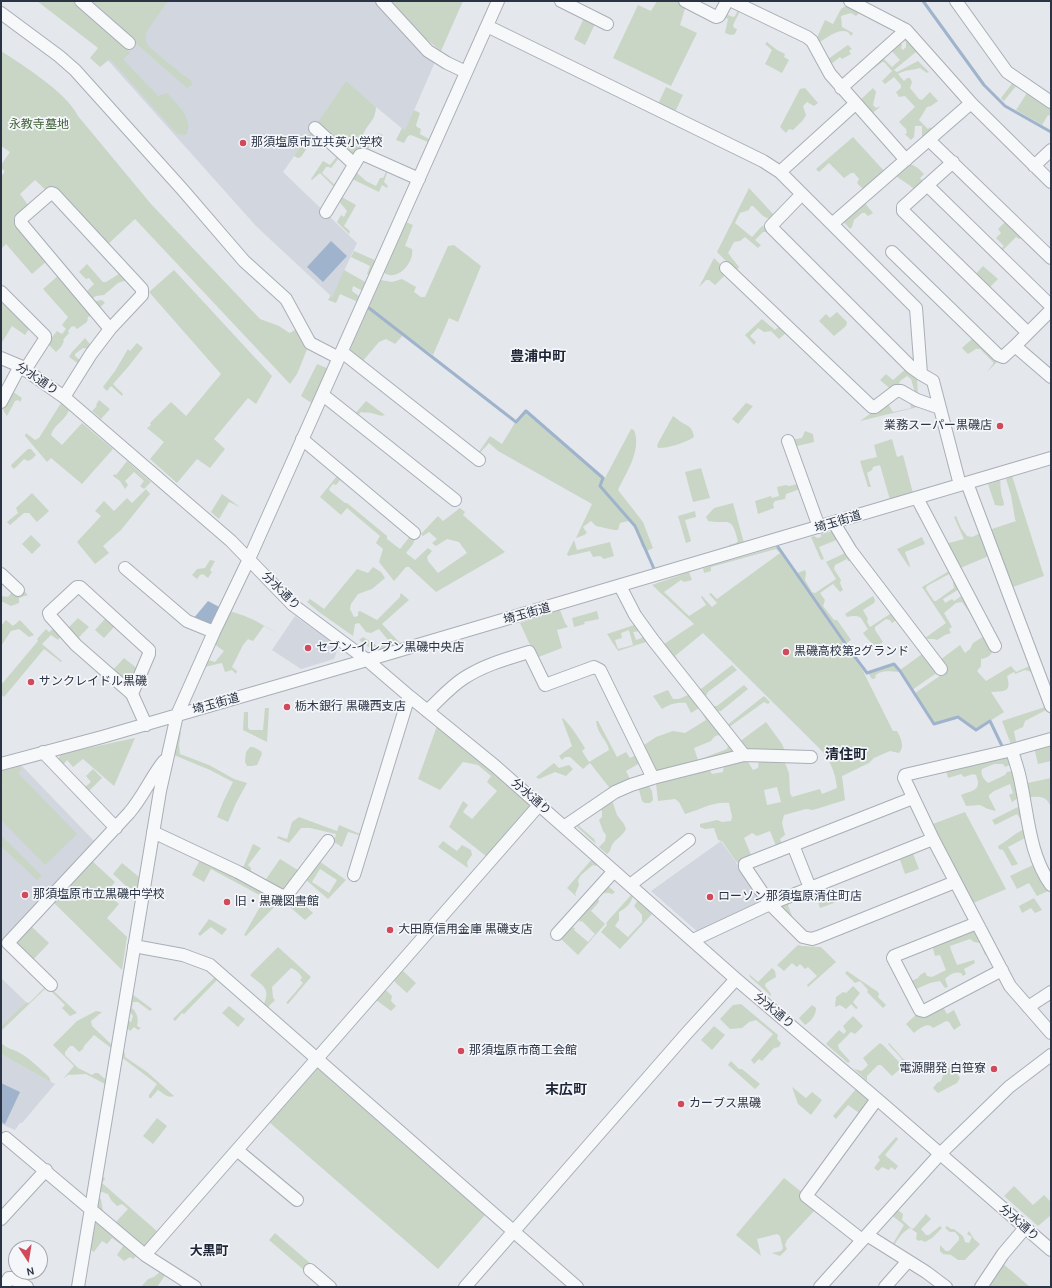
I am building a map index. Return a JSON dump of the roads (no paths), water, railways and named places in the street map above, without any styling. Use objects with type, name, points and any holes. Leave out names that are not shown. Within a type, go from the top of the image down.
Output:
[{"type":"street","points":[[81,1],[129,42]]},
{"type":"street","points":[[382,1],[428,51],[447,63],[466,72]]},
{"type":"street","points":[[78,1287],[153,832],[167,756],[177,715],[249,559],[498,1]]},
{"type":"street","points":[[561,1],[607,24]]},
{"type":"street","points":[[685,1],[716,17],[719,16],[727,1]]},
{"type":"street","points":[[732,1],[807,37],[812,41],[830,74],[841,88],[906,160]]},
{"type":"street","points":[[850,1],[906,30],[971,103],[1051,182]]},
{"type":"street","points":[[956,1],[1007,72],[1051,102]]},
{"type":"street","points":[[1,13],[59,56],[75,70],[177,183],[244,261],[286,299],[310,343],[340,355],[479,460]]},
{"type":"street","points":[[486,26],[763,161],[780,172],[916,308],[920,374]]},
{"type":"street","points":[[841,88],[906,30]]},
{"type":"street","points":[[832,224],[971,103]]},
{"type":"street","points":[[780,172],[855,104]]},
{"type":"street","points":[[315,128],[354,164]]},
{"type":"street","points":[[929,140],[1051,258]]},
{"type":"street","points":[[1034,166],[1051,150]]},
{"type":"street","points":[[326,212],[360,155],[365,155],[419,179]]},
{"type":"street","points":[[953,162],[903,207],[902,211],[1028,334]]},
{"type":"street","points":[[928,185],[1051,306]]},
{"type":"street","points":[[64,397],[91,354],[110,329],[142,295],[142,289],[54,194],[51,193],[21,219],[21,223],[110,329]]},
{"type":"street","points":[[802,194],[771,226],[910,367],[933,381],[964,484],[1048,690],[1051,706]]},
{"type":"street","points":[[892,252],[998,355],[1003,357],[1051,310]]},
{"type":"street","points":[[726,268],[872,407],[875,407],[896,391],[940,408]]},
{"type":"street","points":[[1,292],[45,336],[45,339],[23,368],[1,402]]},
{"type":"street","points":[[1015,346],[1051,377]]},
{"type":"street","name":"分水通り","points":[[1,358],[23,368],[64,397],[204,517],[249,559],[293,605],[367,660],[540,804],[736,979],[1051,1250]]},
{"type":"street","points":[[323,394],[455,500]]},
{"type":"street","points":[[302,439],[414,533]]},
{"type":"street","points":[[788,441],[819,527]]},
{"type":"street","name":"埼玉街道","points":[[1,764],[146,725],[1051,458]]},
{"type":"street","points":[[917,498],[995,646]]},
{"type":"street","points":[[834,523],[852,551],[942,669]]},
{"type":"street","points":[[125,568],[187,621],[214,632]]},
{"type":"street","points":[[1,574],[18,590]]},
{"type":"street","points":[[620,586],[635,615],[653,640],[744,755]]},
{"type":"street","points":[[132,694],[149,654],[149,650],[80,587],[77,587],[49,613],[50,616],[76,645],[132,694],[146,725]]},
{"type":"street","points":[[427,710],[462,679],[476,670],[529,652],[545,685],[594,667],[600,670],[653,778]]},
{"type":"street","points":[[354,875],[409,696]]},
{"type":"street","points":[[1051,739],[1012,750],[931,768],[905,776],[904,781],[955,882],[1013,991],[1051,1034]]},
{"type":"street","points":[[1012,750],[1019,774],[1024,808],[1037,859],[1042,872],[1051,885]]},
{"type":"street","points":[[43,752],[116,828]]},
{"type":"street","points":[[565,826],[615,792],[653,778],[744,755],[811,757]]},
{"type":"street","points":[[51,985],[8,944],[116,828],[136,804],[157,769],[167,756]]},
{"type":"street","points":[[913,798],[745,864],[745,867],[770,904],[803,937],[812,939],[955,882]]},
{"type":"street","points":[[145,1254],[540,804]]},
{"type":"street","points":[[153,832],[238,872],[282,896],[287,895],[328,841]]},
{"type":"street","points":[[693,940],[770,904],[933,839]]},
{"type":"street","points":[[630,885],[689,840]]},
{"type":"street","points":[[793,845],[810,888]]},
{"type":"street","points":[[557,934],[614,871]]},
{"type":"street","points":[[977,923],[894,956],[893,958],[920,1010],[924,1011],[1002,970]]},
{"type":"street","points":[[134,946],[183,955],[210,965],[577,1287]]},
{"type":"street","points":[[465,1287],[736,979]]},
{"type":"street","points":[[1028,1007],[1051,992]]},
{"type":"street","points":[[820,1287],[940,1154],[1009,1087],[1051,1055]]},
{"type":"street","points":[[877,1099],[806,1196],[864,1238],[908,1261],[946,1287]]},
{"type":"street","points":[[6,1138],[145,1254],[195,1287]]},
{"type":"street","points":[[237,1150],[297,1200]]},
{"type":"street","points":[[1,1219],[46,1170]]},
{"type":"street","points":[[981,1287],[1003,1254],[1025,1228]]},
{"type":"street","points":[[885,1287],[908,1261]]},
{"type":"street","points":[[310,1270],[330,1287]]},
{"type":"street","points":[[4,1287],[9,1278],[12,1278],[27,1287]]},
{"type":"water","points":[[331,241],[347,256],[323,282],[307,267]]},
{"type":"water","points":[[208,601],[221,608],[214,622],[210,625],[193,619]]},
{"type":"water","points":[[1,1083],[20,1092],[5,1124],[1,1122]]},
{"type":"waterway","points":[[923,1],[984,85],[1005,106],[1051,132]]},
{"type":"waterway","points":[[369,308],[516,422],[526,411],[603,478],[600,486],[635,526],[655,571]]},
{"type":"waterway","points":[[778,547],[867,673],[894,664],[934,724],[958,717],[976,730],[990,721],[1003,748]]},
{"type":"place","name":"那須塩原市立共英小学校","points":[[243,143]]},
{"type":"place","name":"業務スーパー黒磯店","points":[[1000,426]]},
{"type":"place","name":"セブン-イレブン黒磯中央店","points":[[308,648]]},
{"type":"place","name":"黒磯高校第2グランド","points":[[786,652]]},
{"type":"place","name":"サンクレイドル黒磯","points":[[31,682]]},
{"type":"place","name":"栃木銀行 黒磯西支店","points":[[287,707]]},
{"type":"place","name":"那須塩原市立黒磯中学校","points":[[25,895]]},
{"type":"place","name":"ローソン那須塩原清住町店","points":[[710,897]]},
{"type":"place","name":"旧・黒磯図書館","points":[[227,902]]},
{"type":"place","name":"大田原信用金庫 黒磯支店","points":[[390,930]]},
{"type":"place","name":"那須塩原市商工会館","points":[[461,1051]]},
{"type":"place","name":"電源開発 白笹寮","points":[[994,1069]]},
{"type":"place","name":"カーブス黒磯","points":[[681,1104]]},
{"type":"district","name":"豊浦中町","points":[[538,357]]},
{"type":"district","name":"清住町","points":[[846,755]]},
{"type":"district","name":"末広町","points":[[566,1090]]},
{"type":"district","name":"大黒町","points":[[209,1251]]},
{"type":"park label","name":"永教寺墓地","points":[[39,125]]}]
